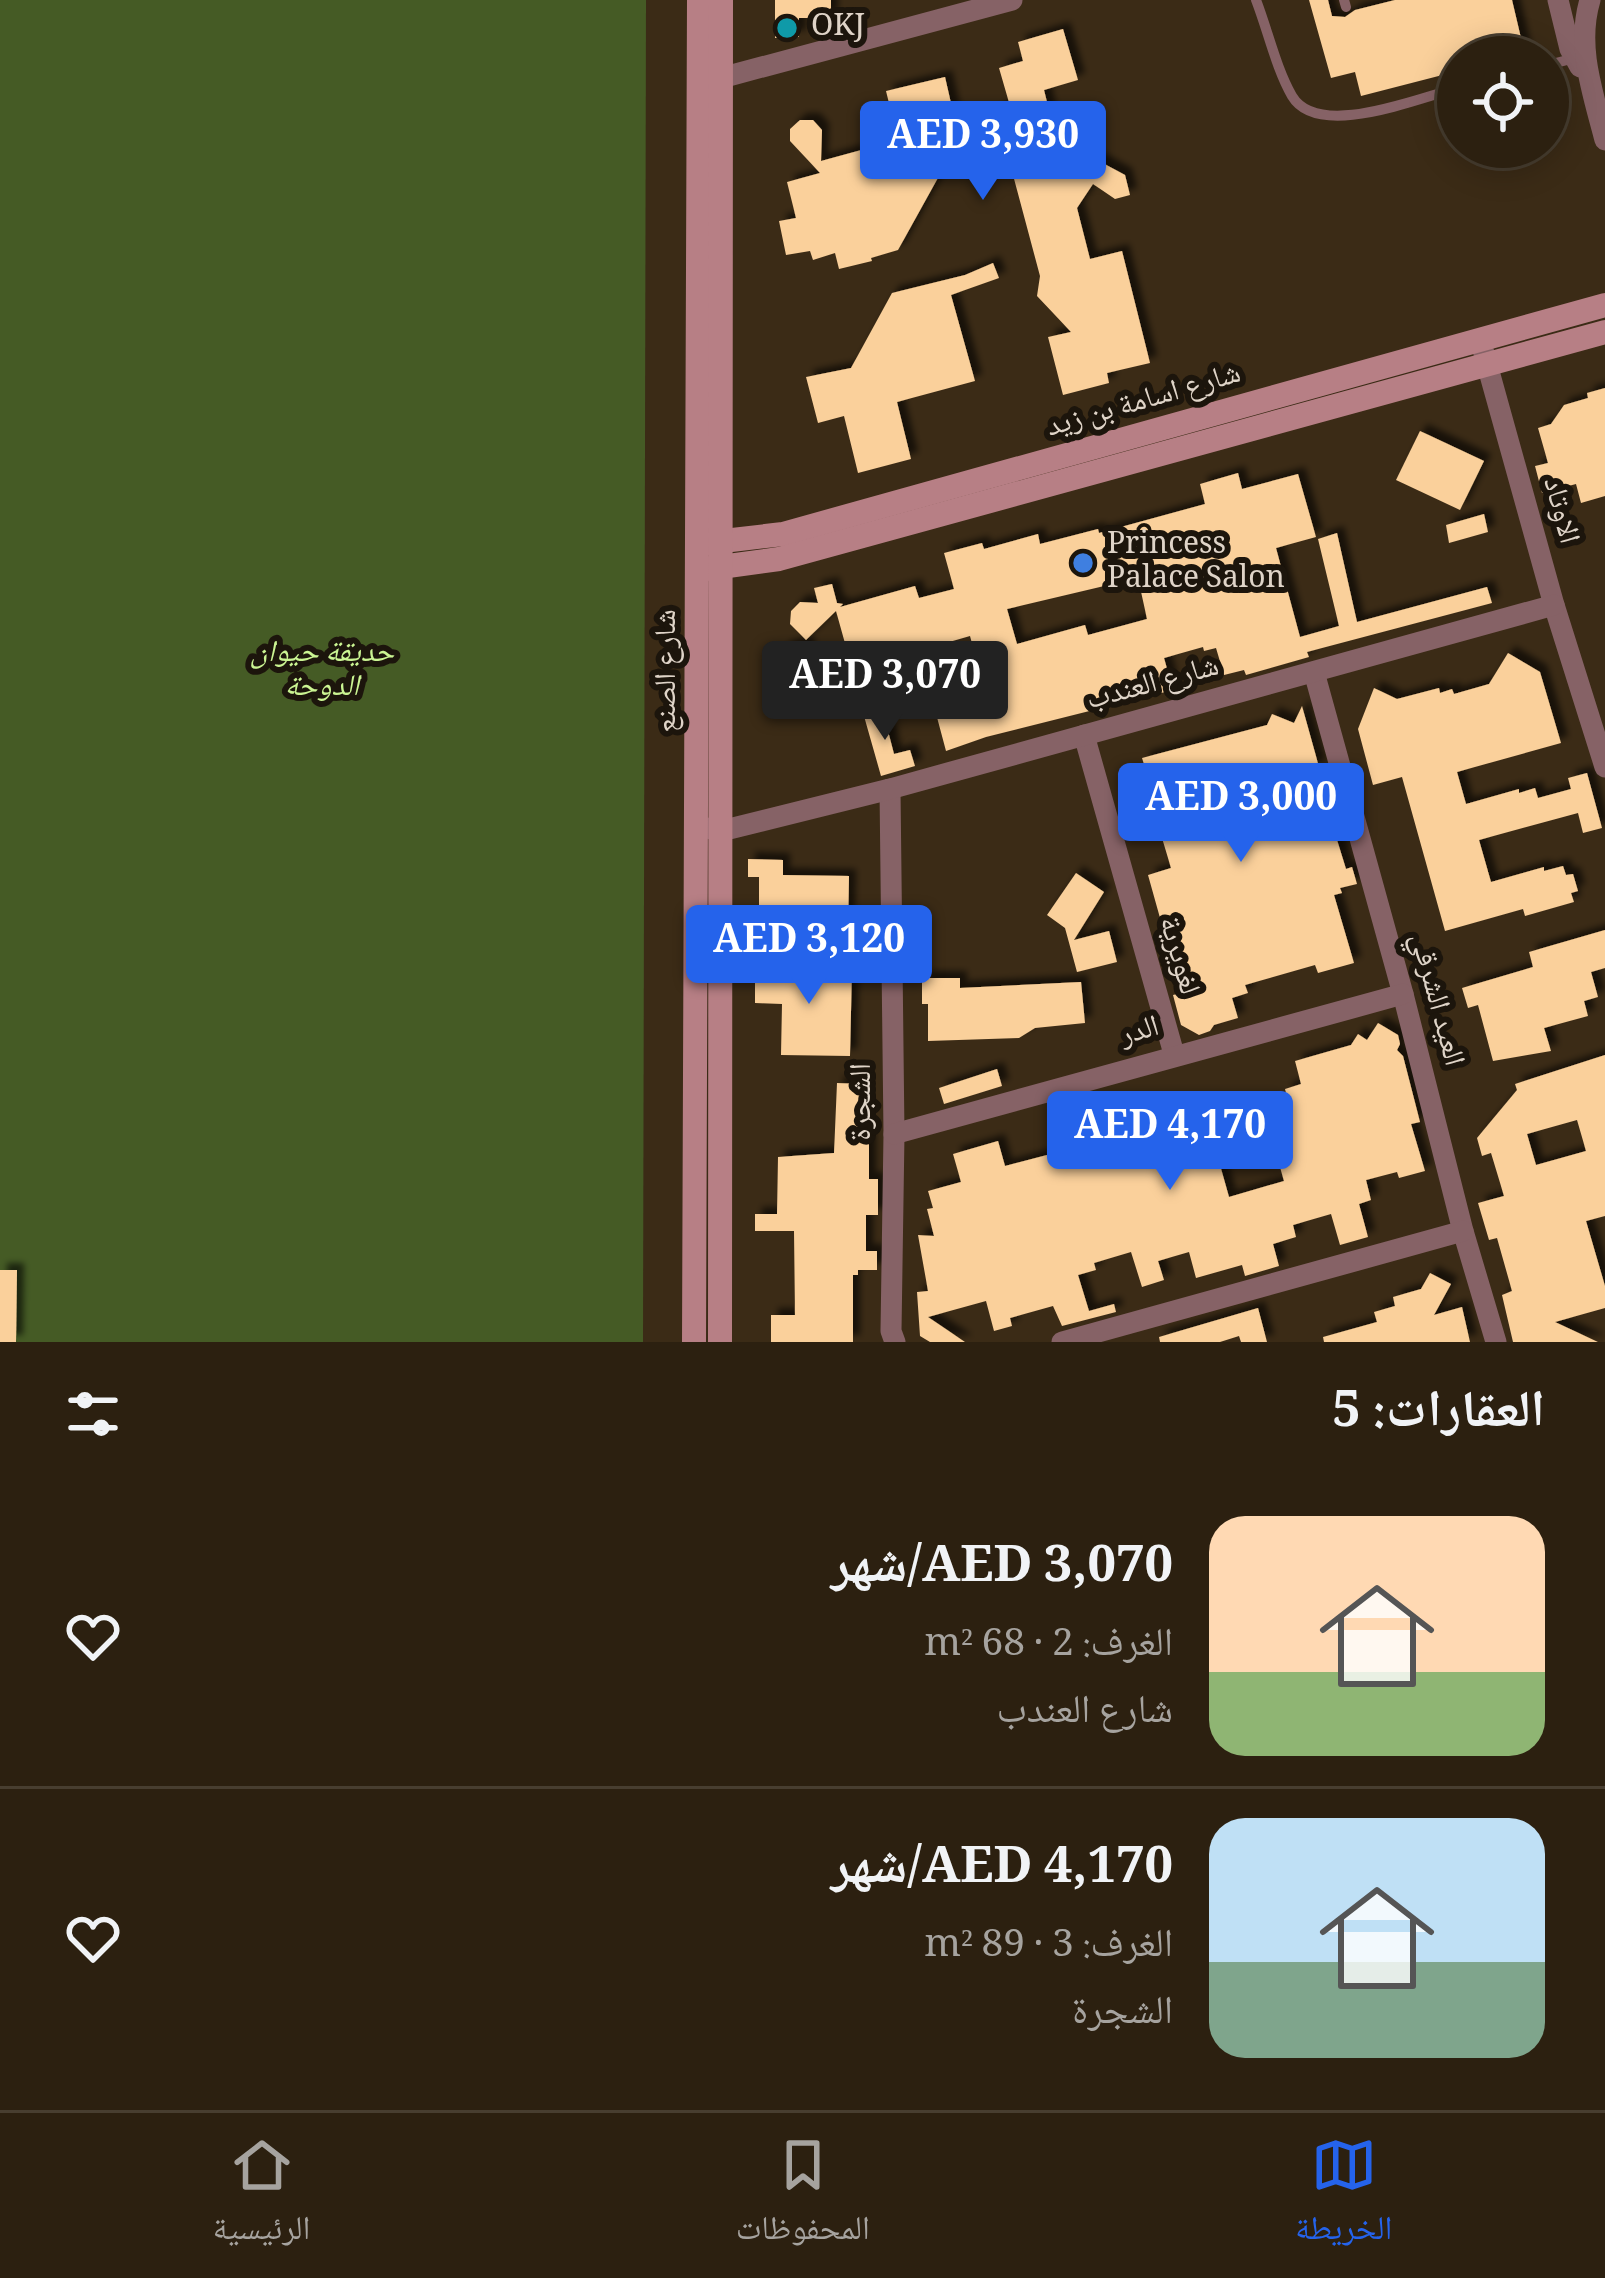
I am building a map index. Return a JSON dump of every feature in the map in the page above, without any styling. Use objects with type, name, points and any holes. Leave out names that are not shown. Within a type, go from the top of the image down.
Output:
[{"type":"street","name":"شارع الصنع","points":[[699,0],[710,78],[709,829],[720,1342]]},
{"type":"street","name":"شارع الصنع","points":[[710,78],[721,0]]},
{"type":"street","points":[[710,78],[1012,0]]},
{"type":"street","points":[[1558,0],[1605,140]]},
{"type":"street","points":[[1582,67],[1584,19],[1590,0]]},
{"type":"street","name":"شارع اسامة بن زيد","points":[[710,556],[779,559],[1484,351],[1605,305]]},
{"type":"street","name":"شارع اسامة بن زيد","points":[[1484,351],[1605,332]]},
{"type":"street","name":"الاوتاد","points":[[1484,351],[1554,605],[1602,742],[1605,767]]},
{"type":"street","name":"شارع العندب","points":[[709,829],[890,790],[1554,605]]},
{"type":"street","name":"العيد الشرقي","points":[[1314,673],[1496,1342]]},
{"type":"street","name":"لغويرية","points":[[1084,735],[1174,1054]]},
{"type":"street","name":"الشجرة","points":[[890,790],[891,1330],[895,1342]]},
{"type":"street","name":"شارع الصنع","points":[[694,1342],[709,829]]},
{"type":"street","name":"الدر","points":[[894,1134],[1403,994]]},
{"type":"street","points":[[1062,1342],[1463,1231]]},
{"type":"lane","points":[[1256,0],[1294,100],[1313,114],[1336,119],[1437,93]]},
{"type":"lane","points":[[1569,66],[1582,67]]},
{"type":"green space","name":"حديقة حيوان الدوحة","points":[[0,0],[646,0],[643,1342],[0,1342]]},
{"type":"building","name":"OKJ","points":[[775,0],[831,0],[831,18],[799,18],[799,37],[775,38]]},
{"type":"building","points":[[1309,0],[1328,0],[1332,16],[1345,17],[1395,0],[1512,0],[1521,36],[1437,36],[1437,76],[1361,96],[1355,72],[1331,78]]},
{"type":"building","points":[[1063,29],[1078,80],[1044,90],[1056,138],[1125,175],[1130,195],[1115,199],[1093,184],[1077,208],[1090,259],[1122,251],[1150,363],[1107,373],[1109,383],[1063,395],[1048,337],[1071,332],[1037,296],[1040,276],[1009,160],[939,176],[898,250],[872,261],[839,269],[835,253],[813,260],[810,251],[786,255],[779,221],[796,218],[787,182],[820,173],[790,141],[790,129],[800,120],[813,120],[822,130],[821,161],[898,140],[886,91],[945,77],[956,125],[997,114],[996,110],[1010,106],[999,68],[1023,61],[1018,42]]},
{"type":"building","points":[[993,263],[999,278],[951,295],[975,381],[897,402],[911,459],[858,473],[844,416],[818,423],[806,377],[851,368],[892,293]]},
{"type":"building","points":[[1605,388],[1605,496],[1581,503],[1576,484],[1542,493],[1535,466],[1548,463],[1538,428],[1551,424],[1564,405]]},
{"type":"building","points":[[1420,431],[1484,461],[1460,510],[1396,480]]},
{"type":"building","points":[[1238,473],[1242,489],[1298,474],[1316,537],[1276,548],[1300,637],[1339,626],[1318,539],[1337,533],[1357,622],[1487,587],[1492,603],[1307,652],[1309,657],[1246,675],[1244,670],[1224,675],[1216,648],[1204,651],[1203,647],[1164,658],[1173,690],[946,751],[934,706],[985,692],[970,636],[932,647],[943,686],[872,706],[862,670],[853,672],[836,611],[806,640],[790,624],[791,611],[800,602],[818,603],[814,588],[832,584],[837,603],[843,604],[840,607],[915,586],[919,598],[954,589],[944,553],[982,543],[984,549],[1038,534],[1040,544],[1098,529],[1099,533],[1205,504],[1200,484]],"holes":[[[1138,578],[1147,619],[1088,635],[1085,625],[1017,644],[1007,609]]]},
{"type":"building","points":[[1484,514],[1488,532],[1449,543],[1446,525]]},
{"type":"building","points":[[806,642],[816,675],[792,682],[782,649]]},
{"type":"building","points":[[1508,653],[1540,672],[1561,743],[1457,772],[1466,804],[1519,789],[1519,793],[1535,788],[1538,798],[1571,789],[1568,778],[1587,773],[1602,828],[1583,833],[1578,813],[1479,840],[1491,882],[1563,866],[1566,875],[1573,874],[1578,891],[1571,893],[1574,902],[1525,916],[1523,909],[1445,931],[1402,777],[1373,785],[1358,729],[1374,688],[1397,699],[1439,688],[1440,693],[1452,689],[1454,694],[1489,684]]},
{"type":"building","points":[[881,704],[894,754],[910,750],[915,766],[881,776],[862,709]]},
{"type":"building","points":[[1302,706],[1319,767],[1294,774],[1303,807],[1325,801],[1346,869],[1352,867],[1357,884],[1340,888],[1342,893],[1334,895],[1354,963],[1318,973],[1315,965],[1245,985],[1248,993],[1232,998],[1238,1018],[1199,1035],[1181,1025],[1173,995],[1181,993],[1148,875],[1171,868],[1162,838],[1134,840],[1123,780],[1147,774],[1142,758],[1267,725],[1272,714],[1294,723]]},
{"type":"building","points":[[748,859],[783,860],[783,875],[849,876],[848,932],[785,930],[785,924],[759,923],[759,877],[748,877]]},
{"type":"building","points":[[1076,873],[1104,892],[1074,940],[1109,931],[1117,962],[1077,972],[1065,928],[1047,915]]},
{"type":"building","points":[[1605,930],[1605,968],[1591,972],[1598,997],[1584,1001],[1588,1016],[1544,1028],[1551,1051],[1493,1061],[1478,1005],[1468,1008],[1462,988],[1533,967],[1529,952]]},
{"type":"building","points":[[755,965],[852,967],[850,1056],[781,1055],[782,1004],[755,1003]]},
{"type":"building","points":[[922,978],[960,978],[960,988],[1081,982],[1085,1023],[1035,1028],[1019,1038],[928,1041]]},
{"type":"building","points":[[1378,1023],[1398,1035],[1397,1050],[1403,1056],[1420,1122],[1411,1124],[1425,1171],[1366,1180],[1371,1200],[1359,1204],[1368,1237],[1340,1245],[1331,1214],[1293,1225],[1296,1237],[1273,1244],[1279,1266],[1245,1276],[1242,1265],[1196,1278],[1189,1252],[1158,1261],[1164,1280],[1142,1287],[1131,1252],[1094,1263],[1096,1270],[1078,1275],[1089,1311],[1114,1304],[1116,1312],[1062,1326],[1053,1306],[1010,1318],[1012,1326],[994,1331],[986,1301],[928,1317],[965,1342],[930,1342],[920,1336],[917,1292],[928,1291],[918,1235],[934,1236],[928,1191],[961,1182],[953,1154],[998,1141],[1005,1166],[1211,1112],[1215,1126],[1289,1105],[1285,1089],[1301,1084],[1295,1061],[1351,1045],[1358,1034],[1367,1040]],"holes":[[[1275,1150],[1284,1181],[1229,1197],[1220,1165]]]},
{"type":"building","points":[[1605,1055],[1605,1216],[1586,1221],[1605,1286],[1605,1308],[1555,1322],[1598,1342],[1513,1342],[1502,1295],[1512,1291],[1497,1238],[1489,1240],[1478,1203],[1504,1196],[1491,1153],[1482,1156],[1477,1138],[1517,1090],[1515,1084]],"holes":[[[1577,1120],[1586,1151],[1536,1165],[1527,1134]]]},
{"type":"building","points":[[997,1069],[1002,1086],[944,1104],[939,1088]]},
{"type":"building","points":[[837,1083],[862,1084],[861,1138],[869,1138],[869,1179],[878,1179],[878,1215],[866,1215],[866,1251],[877,1251],[877,1270],[858,1270],[853,1275],[853,1342],[771,1342],[771,1315],[795,1315],[794,1231],[755,1231],[755,1214],[777,1214],[778,1157],[834,1153]]},
{"type":"building","points":[[0,1270],[17,1270],[16,1342],[0,1342]]},
{"type":"building","points":[[1430,1273],[1451,1284],[1434,1315],[1462,1307],[1470,1342],[1324,1342],[1323,1337],[1377,1322],[1374,1312],[1395,1306],[1393,1297],[1421,1289]]},
{"type":"building","points":[[1258,1308],[1267,1342],[1241,1342],[1239,1336],[1220,1342],[1160,1342],[1159,1337]]},
{"type":"place","name":"OKJ","points":[[787,28]]},
{"type":"place","name":"Princess Palace Salon","points":[[1083,563]]}]
